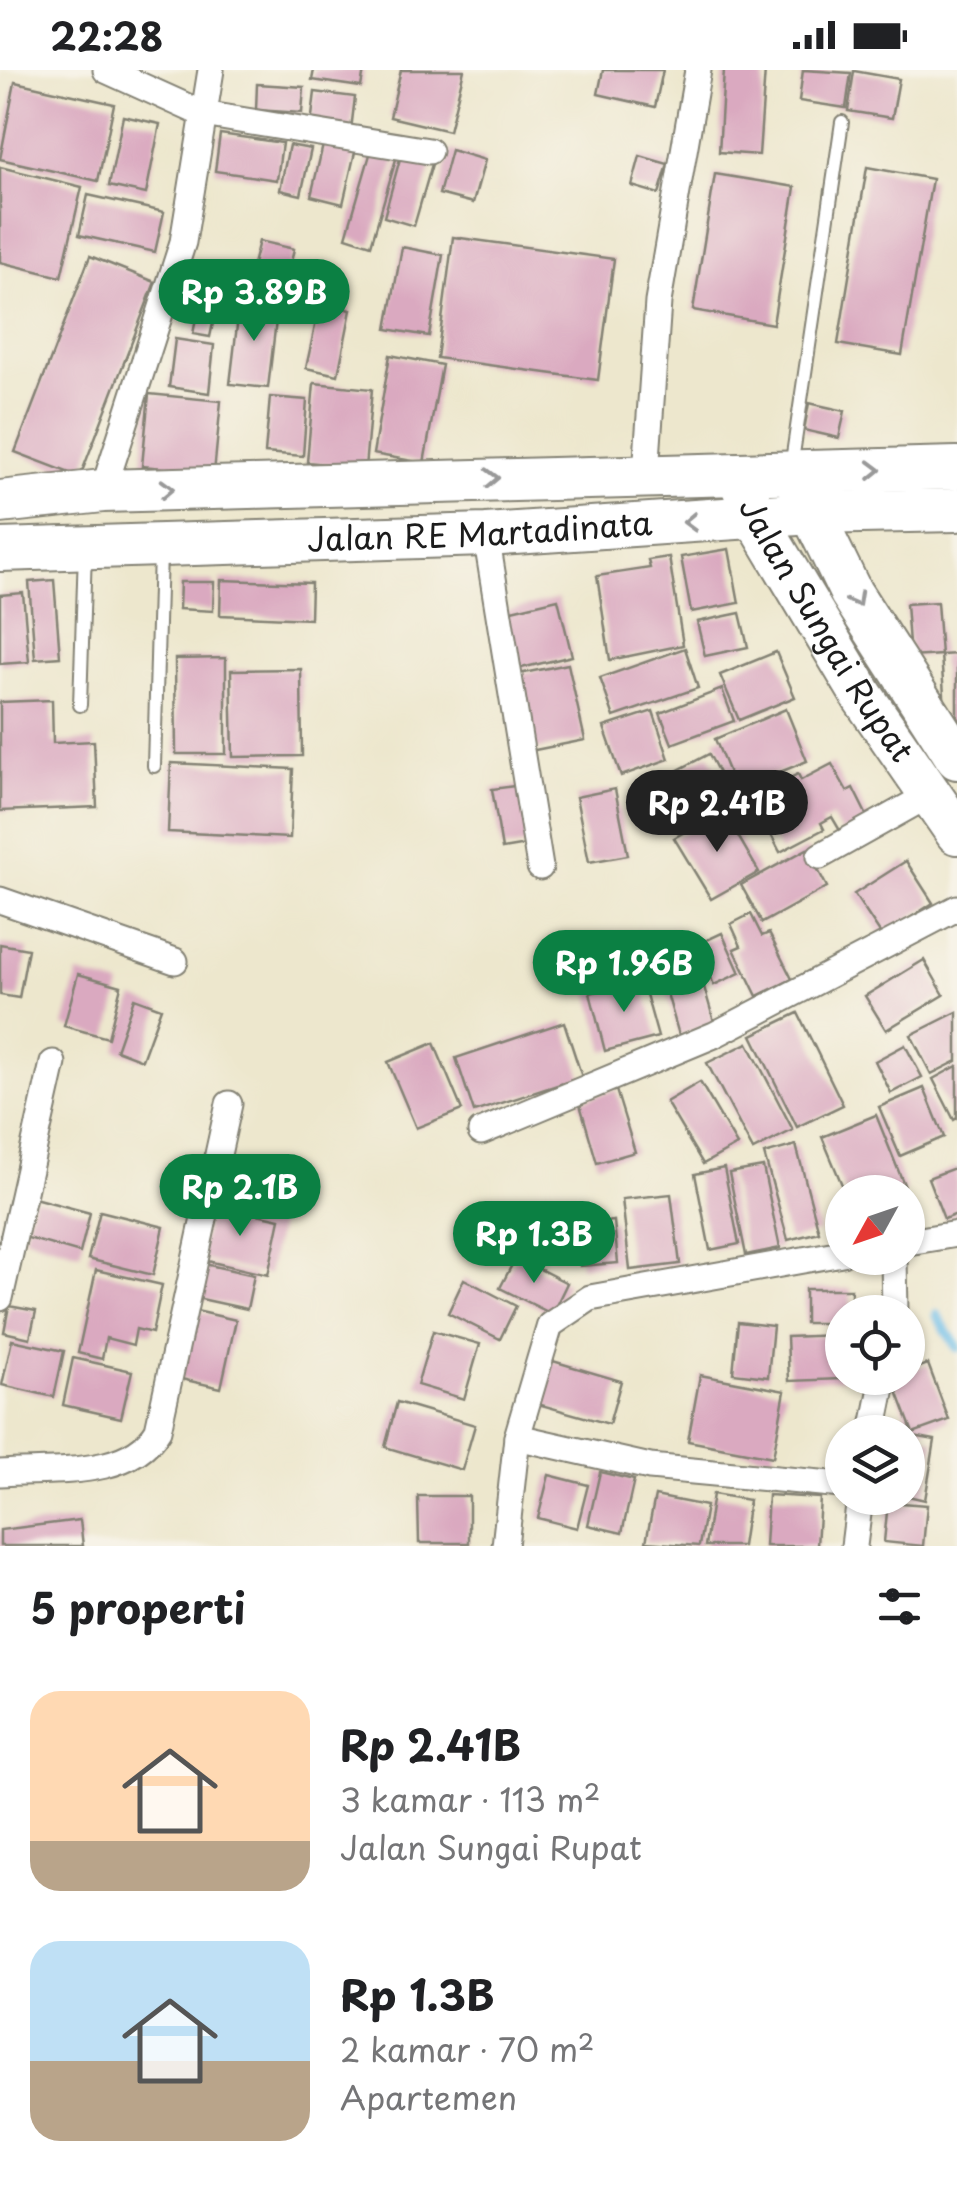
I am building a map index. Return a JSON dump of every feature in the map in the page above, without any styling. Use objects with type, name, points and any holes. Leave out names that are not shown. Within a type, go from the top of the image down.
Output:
[{"type":"main road","name":"Jalan RE Martadinata","points":[[0,502],[103,491],[646,473],[957,468]]},
{"type":"main road","name":"Jalan Sungai Rupat","points":[[791,470],[880,642],[957,758]]},
{"type":"main road","name":"Jalan Sungai Rupat","points":[[737,473],[757,520],[863,697],[957,834]]},
{"type":"main road","name":"Jalan RE Martadinata","points":[[0,550],[86,544],[486,535],[757,520],[812,513],[957,510]]},
{"type":"street","points":[[106,70],[203,114],[429,151]]},
{"type":"street","points":[[103,491],[183,242],[210,70]]},
{"type":"street","points":[[646,473],[658,302],[698,70]]},
{"type":"street","points":[[486,535],[540,866]]},
{"type":"street","points":[[820,856],[929,795]]},
{"type":"street","points":[[0,900],[175,962]]},
{"type":"street","points":[[482,1132],[714,1035],[957,908]]},
{"type":"street","points":[[0,1298],[53,1064]]},
{"type":"street","points":[[0,1474],[119,1463],[148,1448],[158,1430],[229,1104]]},
{"type":"street","points":[[925,1239],[957,1234]]},
{"type":"street","points":[[505,1546],[517,1436],[550,1325],[590,1298],[825,1256]]},
{"type":"street","points":[[517,1436],[650,1467],[825,1483]]},
{"type":"street","points":[[854,1546],[858,1515]]},
{"type":"lane","points":[[791,470],[842,122]]},
{"type":"lane","points":[[80,705],[86,544]]},
{"type":"lane","points":[[154,766],[160,544]]},
{"type":"building","points":[[314,70],[364,70],[361,87],[312,80]]},
{"type":"building","points":[[401,70],[464,70],[449,131],[390,117]]},
{"type":"building","points":[[603,70],[663,70],[655,107],[598,94]]},
{"type":"building","points":[[724,70],[765,70],[759,155],[719,152]]},
{"type":"building","points":[[803,70],[851,73],[846,108],[799,101]]},
{"type":"building","points":[[854,71],[899,79],[892,118],[848,111]]},
{"type":"building","points":[[15,82],[114,104],[98,181],[0,159]]},
{"type":"building","points":[[257,84],[304,87],[302,113],[256,110]]},
{"type":"building","points":[[315,92],[355,97],[351,130],[311,125]]},
{"type":"building","points":[[123,116],[160,124],[146,194],[109,186]]},
{"type":"building","points":[[220,134],[282,143],[277,180],[215,171]]},
{"type":"building","points":[[289,145],[311,149],[301,195],[280,190]]},
{"type":"building","points":[[323,145],[355,152],[343,204],[311,196]]},
{"type":"building","points":[[451,150],[485,160],[473,203],[439,194]]},
{"type":"building","points":[[371,151],[396,159],[371,245],[346,237]]},
{"type":"building","points":[[401,155],[432,164],[414,226],[384,217]]},
{"type":"building","points":[[640,156],[668,164],[659,194],[632,186]]},
{"type":"building","points":[[0,167],[82,187],[61,277],[0,262]]},
{"type":"building","points":[[867,167],[932,179],[902,355],[838,344]]},
{"type":"building","points":[[715,174],[795,187],[773,324],[693,310]]},
{"type":"building","points":[[88,195],[164,212],[155,252],[79,235]]},
{"type":"building","points":[[453,237],[614,259],[598,380],[437,358]]},
{"type":"building","points":[[259,241],[294,249],[286,284],[250,276]]},
{"type":"building","points":[[402,247],[443,255],[429,336],[387,329]]},
{"type":"building","points":[[90,256],[155,282],[80,477],[15,452]]},
{"type":"building","points":[[180,282],[220,290],[210,337],[193,334],[199,304],[176,300]]},
{"type":"building","points":[[240,300],[278,304],[268,388],[230,384]]},
{"type":"building","points":[[320,303],[351,310],[338,375],[306,368]]},
{"type":"building","points":[[175,339],[214,345],[209,393],[169,387]]},
{"type":"building","points":[[390,355],[442,365],[424,463],[373,454]]},
{"type":"building","points":[[314,383],[372,389],[365,468],[307,462]]},
{"type":"building","points":[[149,394],[221,401],[214,473],[142,466]]},
{"type":"building","points":[[270,397],[307,400],[303,456],[265,453]]},
{"type":"building","points":[[809,403],[845,411],[839,438],[804,430]]},
{"type":"building","points":[[729,549],[739,603],[691,612],[681,557]]},
{"type":"building","points":[[669,557],[683,645],[610,660],[597,576],[650,568],[648,560]]},
{"type":"building","points":[[54,580],[60,657],[35,659],[29,582]]},
{"type":"building","points":[[221,580],[311,583],[310,619],[220,615]]},
{"type":"building","points":[[180,582],[214,582],[213,611],[179,609]]},
{"type":"building","points":[[23,593],[29,662],[0,664],[0,595]]},
{"type":"building","points":[[558,599],[572,656],[513,670],[499,613]]},
{"type":"building","points":[[937,602],[941,655],[910,657],[906,604]]},
{"type":"building","points":[[740,613],[748,647],[705,656],[697,622]]},
{"type":"building","points":[[685,648],[698,688],[614,717],[600,678]]},
{"type":"building","points":[[776,652],[795,697],[739,720],[720,675]]},
{"type":"building","points":[[957,654],[957,734],[947,735],[941,655]]},
{"type":"building","points":[[226,658],[226,754],[176,754],[175,659]]},
{"type":"building","points":[[568,664],[585,740],[530,751],[514,675]]},
{"type":"building","points":[[301,669],[302,756],[233,757],[231,670]]},
{"type":"building","points":[[722,689],[734,721],[672,744],[660,713]]},
{"type":"building","points":[[52,700],[53,743],[94,741],[97,807],[0,811],[0,702]]},
{"type":"building","points":[[786,709],[807,761],[736,790],[715,739]]},
{"type":"building","points":[[653,711],[669,759],[621,776],[604,727]]},
{"type":"building","points":[[709,754],[731,796],[685,820],[663,778]]},
{"type":"building","points":[[171,763],[293,769],[290,838],[168,832]]},
{"type":"building","points":[[832,764],[847,791],[853,788],[869,820],[842,834],[832,817],[821,823],[824,829],[780,852],[752,798],[798,774],[801,780]]},
{"type":"building","points":[[523,785],[532,844],[502,849],[492,789]]},
{"type":"building","points":[[615,789],[628,855],[589,862],[576,797]]},
{"type":"building","points":[[723,810],[759,872],[711,899],[674,838]]},
{"type":"building","points":[[807,849],[827,887],[762,923],[741,885]]},
{"type":"building","points":[[906,861],[933,903],[882,936],[854,894]]},
{"type":"building","points":[[751,914],[762,936],[769,933],[792,979],[757,996],[734,949],[741,946],[731,924]]},
{"type":"building","points":[[722,933],[740,973],[714,985],[696,945]]},
{"type":"building","points":[[0,944],[28,949],[19,998],[0,995]]},
{"type":"building","points":[[924,960],[944,995],[886,1030],[865,996]]},
{"type":"building","points":[[698,966],[715,1025],[679,1035],[662,976]]},
{"type":"building","points":[[78,974],[121,986],[108,1038],[64,1026]]},
{"type":"building","points":[[642,980],[658,1037],[605,1051],[590,993]]},
{"type":"building","points":[[134,998],[161,1008],[142,1060],[116,1050]]},
{"type":"building","points":[[957,1012],[957,1061],[931,1074],[911,1035]]},
{"type":"building","points":[[798,1013],[843,1105],[797,1127],[752,1035]]},
{"type":"building","points":[[564,1022],[582,1077],[474,1112],[456,1058]]},
{"type":"building","points":[[434,1043],[462,1110],[416,1128],[388,1062]]},
{"type":"building","points":[[748,1043],[793,1130],[753,1150],[707,1063]]},
{"type":"building","points":[[905,1045],[922,1077],[891,1093],[875,1061]]},
{"type":"building","points":[[957,1066],[957,1118],[954,1120],[933,1079]]},
{"type":"building","points":[[700,1082],[737,1145],[703,1164],[666,1102]]},
{"type":"building","points":[[924,1088],[944,1137],[900,1156],[879,1107]]},
{"type":"building","points":[[616,1090],[635,1152],[597,1163],[579,1101]]},
{"type":"building","points":[[876,1115],[900,1175],[838,1175],[822,1137]]},
{"type":"building","points":[[796,1145],[819,1232],[788,1240],[764,1154]]},
{"type":"building","points":[[763,1167],[780,1248],[746,1255],[729,1173]]},
{"type":"building","points":[[957,1167],[957,1214],[944,1219],[928,1178]]},
{"type":"building","points":[[724,1168],[739,1244],[710,1250],[695,1174]]},
{"type":"building","points":[[671,1194],[680,1264],[630,1270],[622,1199]]},
{"type":"building","points":[[34,1198],[90,1213],[80,1253],[24,1237]]},
{"type":"building","points":[[211,1204],[280,1219],[268,1275],[199,1259]]},
{"type":"building","points":[[100,1211],[164,1227],[153,1275],[88,1259]]},
{"type":"building","points":[[614,1221],[618,1263],[580,1266],[576,1225]]},
{"type":"building","points":[[516,1257],[567,1283],[552,1314],[500,1288]]},
{"type":"building","points":[[200,1263],[254,1275],[247,1309],[192,1297]]},
{"type":"building","points":[[96,1270],[162,1285],[152,1333],[136,1329],[133,1345],[106,1338],[102,1359],[78,1353]]},
{"type":"building","points":[[464,1279],[516,1306],[500,1339],[448,1313]]},
{"type":"building","points":[[805,1289],[851,1289],[851,1295],[825,1295],[825,1323],[805,1323]]},
{"type":"building","points":[[9,1306],[36,1311],[30,1338],[4,1332]]},
{"type":"building","points":[[192,1310],[236,1320],[221,1388],[177,1378]]},
{"type":"building","points":[[738,1322],[773,1326],[768,1377],[733,1373]]},
{"type":"building","points":[[433,1331],[480,1344],[464,1399],[417,1385]]},
{"type":"building","points":[[825,1336],[825,1380],[789,1381],[787,1337]]},
{"type":"building","points":[[12,1340],[64,1351],[54,1397],[2,1385]]},
{"type":"building","points":[[73,1358],[132,1371],[121,1418],[63,1405]]},
{"type":"building","points":[[546,1359],[621,1381],[609,1424],[534,1403]]},
{"type":"building","points":[[928,1364],[949,1420],[925,1429],[925,1415],[906,1415],[898,1395],[925,1395]]},
{"type":"building","points":[[700,1375],[785,1391],[773,1457],[688,1441]]},
{"type":"building","points":[[397,1402],[475,1425],[462,1470],[385,1447]]},
{"type":"building","points":[[925,1438],[935,1440],[925,1500]]},
{"type":"building","points":[[600,1472],[634,1480],[622,1533],[588,1525]]},
{"type":"building","points":[[549,1475],[588,1485],[577,1528],[538,1518]]},
{"type":"building","points":[[713,1494],[749,1500],[742,1546],[705,1546]]},
{"type":"building","points":[[768,1495],[820,1498],[817,1546],[765,1546]]},
{"type":"building","points":[[418,1496],[469,1496],[469,1543],[419,1543]]},
{"type":"building","points":[[655,1496],[706,1506],[699,1546],[646,1542]]},
{"type":"building","points":[[927,1505],[923,1546],[884,1542],[887,1515],[925,1515]]},
{"type":"building","points":[[80,1520],[83,1546],[0,1546],[0,1530]]},
{"type":"waterway","points":[[937,1315],[957,1348]]}]
